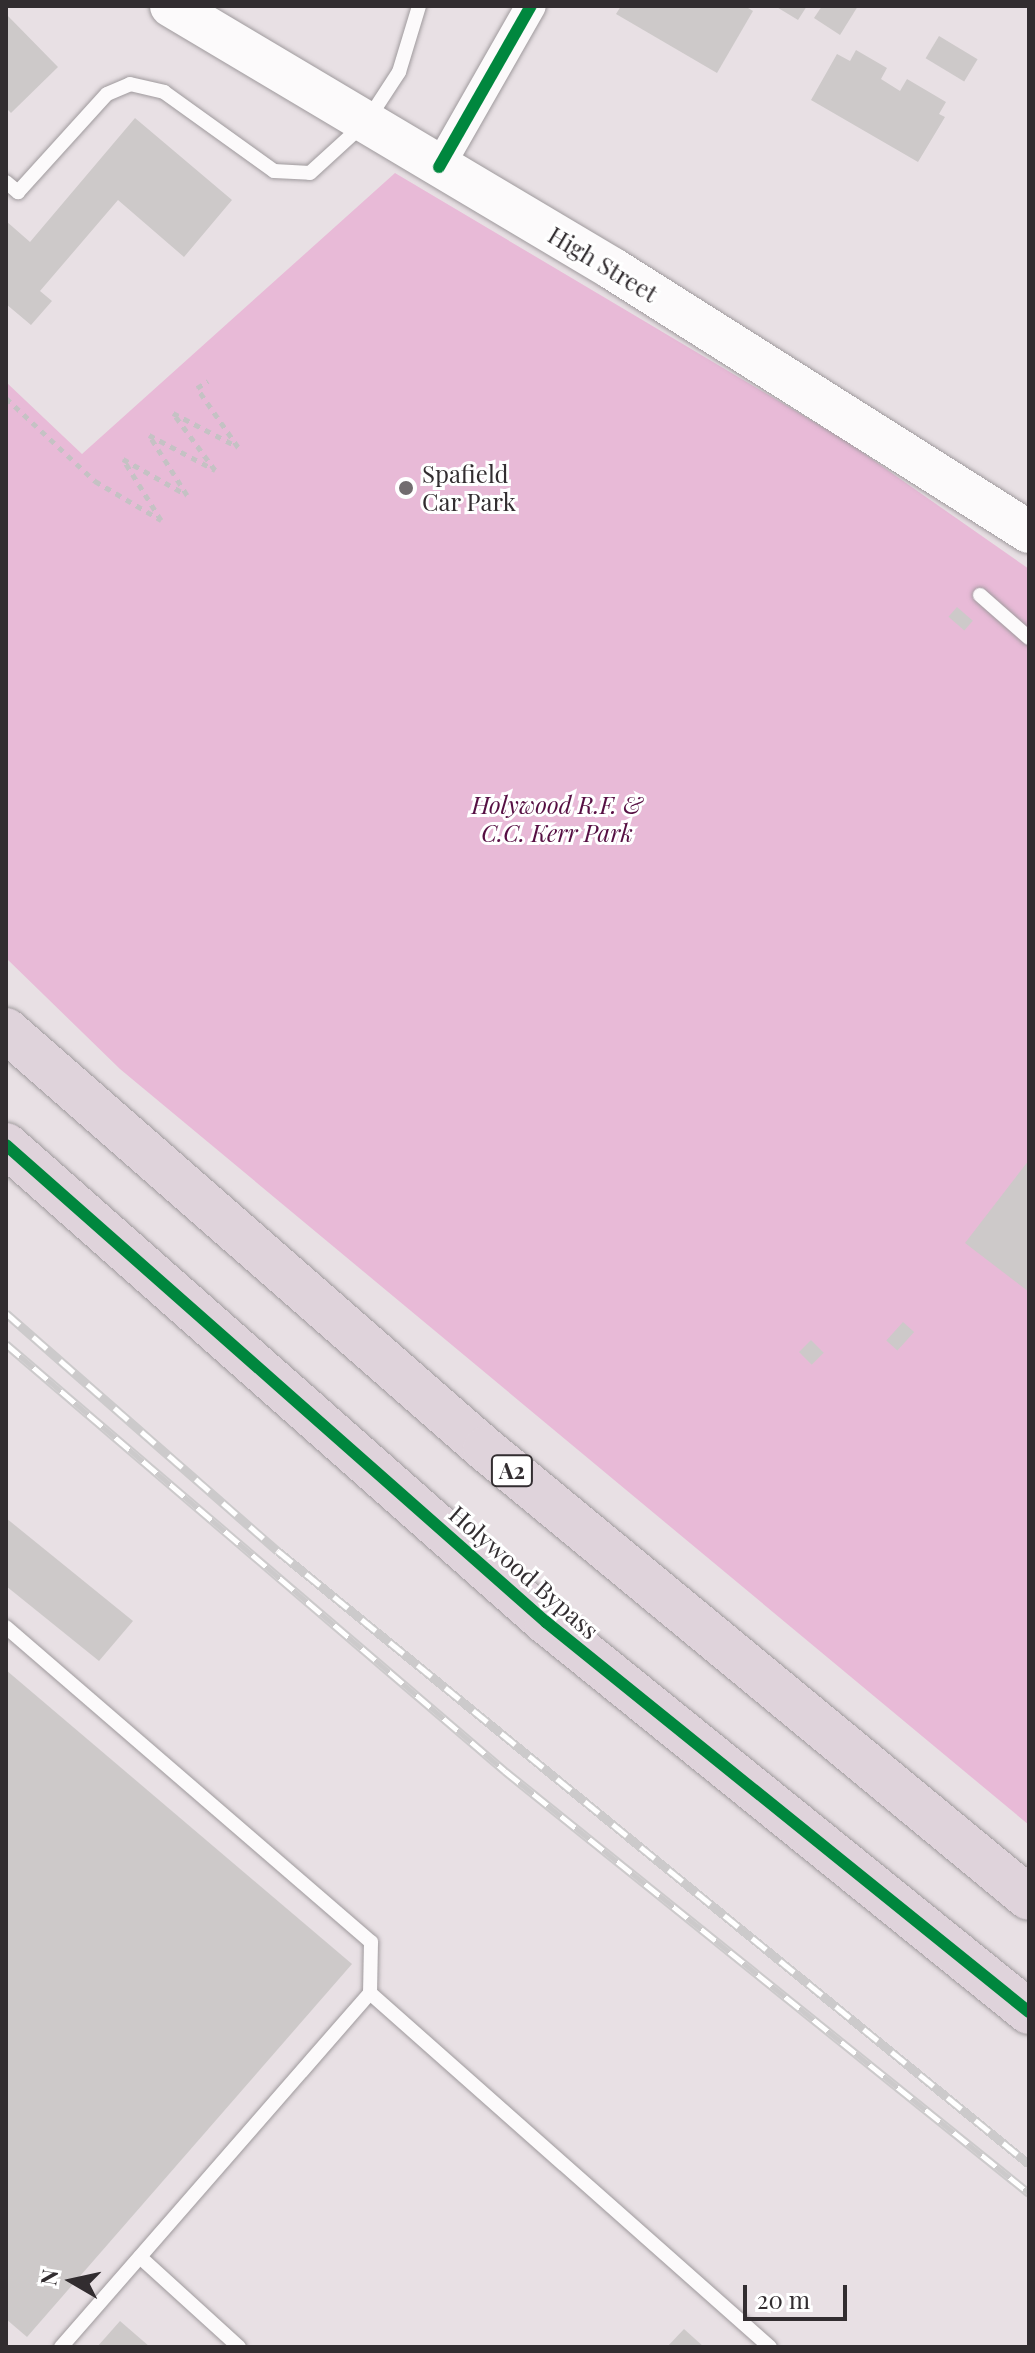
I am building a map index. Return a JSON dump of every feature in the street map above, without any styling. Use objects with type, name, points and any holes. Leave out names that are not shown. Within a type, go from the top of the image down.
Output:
[{"type":"highway","name":"A2","points":[[6,1030],[485,1449],[1029,1898]]},
{"type":"highway","name":"Holywood Bypass","points":[[6,1145],[546,1622],[1029,2012]]},
{"type":"main road","name":"High Street","points":[[171,6],[367,121],[1029,532]]},
{"type":"street","points":[[439,167],[531,6]]},
{"type":"lane","points":[[6,182],[18,192],[107,94],[130,84],[164,92],[286,175],[321,166],[367,121],[399,72],[419,6]]},
{"type":"lane","points":[[980,595],[1029,638]]},
{"type":"lane","points":[[6,1627],[371,1942],[370,1993],[61,2347]]},
{"type":"lane","points":[[370,1993],[770,2347]]},
{"type":"lane","points":[[140,2257],[239,2347]]},
{"type":"path","points":[[6,398],[95,481],[161,520],[123,459],[187,495],[149,435],[215,470],[173,413],[238,447],[197,388],[208,381]]},
{"type":"green space","name":"Holywood R.F. & C.C. Kerr Park","points":[[395,173],[846,441],[1029,569],[1029,1825],[120,1069],[6,958],[6,382],[82,454]]},
{"type":"building","points":[[621,6],[745,6],[753,11],[717,73],[616,14]]},
{"type":"building","points":[[775,6],[807,6],[798,20]]},
{"type":"building","points":[[822,6],[858,6],[840,35],[814,18]]},
{"type":"building","points":[[6,14],[58,67],[11,113],[6,108]]},
{"type":"building","points":[[939,36],[978,59],[964,81],[926,58]]},
{"type":"building","points":[[856,50],[887,68],[881,79],[900,91],[907,79],[946,102],[939,114],[945,117],[918,162],[811,100],[837,54],[850,61]]},
{"type":"building","points":[[135,118],[232,200],[184,257],[118,200],[40,291],[52,301],[31,325],[6,304],[6,221],[30,242]]},
{"type":"building","points":[[957,607],[973,621],[964,631],[948,617]]},
{"type":"building","points":[[1029,1160],[1029,1292],[965,1243]]},
{"type":"building","points":[[903,1322],[914,1332],[897,1351],[886,1341]]},
{"type":"building","points":[[811,1340],[824,1353],[812,1365],[799,1352]]},
{"type":"building","points":[[6,1518],[133,1621],[99,1661],[6,1586]]},
{"type":"building","points":[[6,1670],[352,1964],[27,2337],[6,2319]]},
{"type":"building","points":[[120,2321],[150,2347],[97,2347]]},
{"type":"building","points":[[684,2329],[704,2347],[667,2347]]},
{"type":"railway","points":[[6,1313],[278,1551],[1029,2164]]},
{"type":"railway","points":[[6,1344],[505,1771],[1029,2193]]},
{"type":"cycle path","points":[[439,167],[531,6]]},
{"type":"cycle path","points":[[6,1145],[546,1622],[1029,2012]]},
{"type":"place","name":"Spafield Car Park","points":[[406,488]]}]
